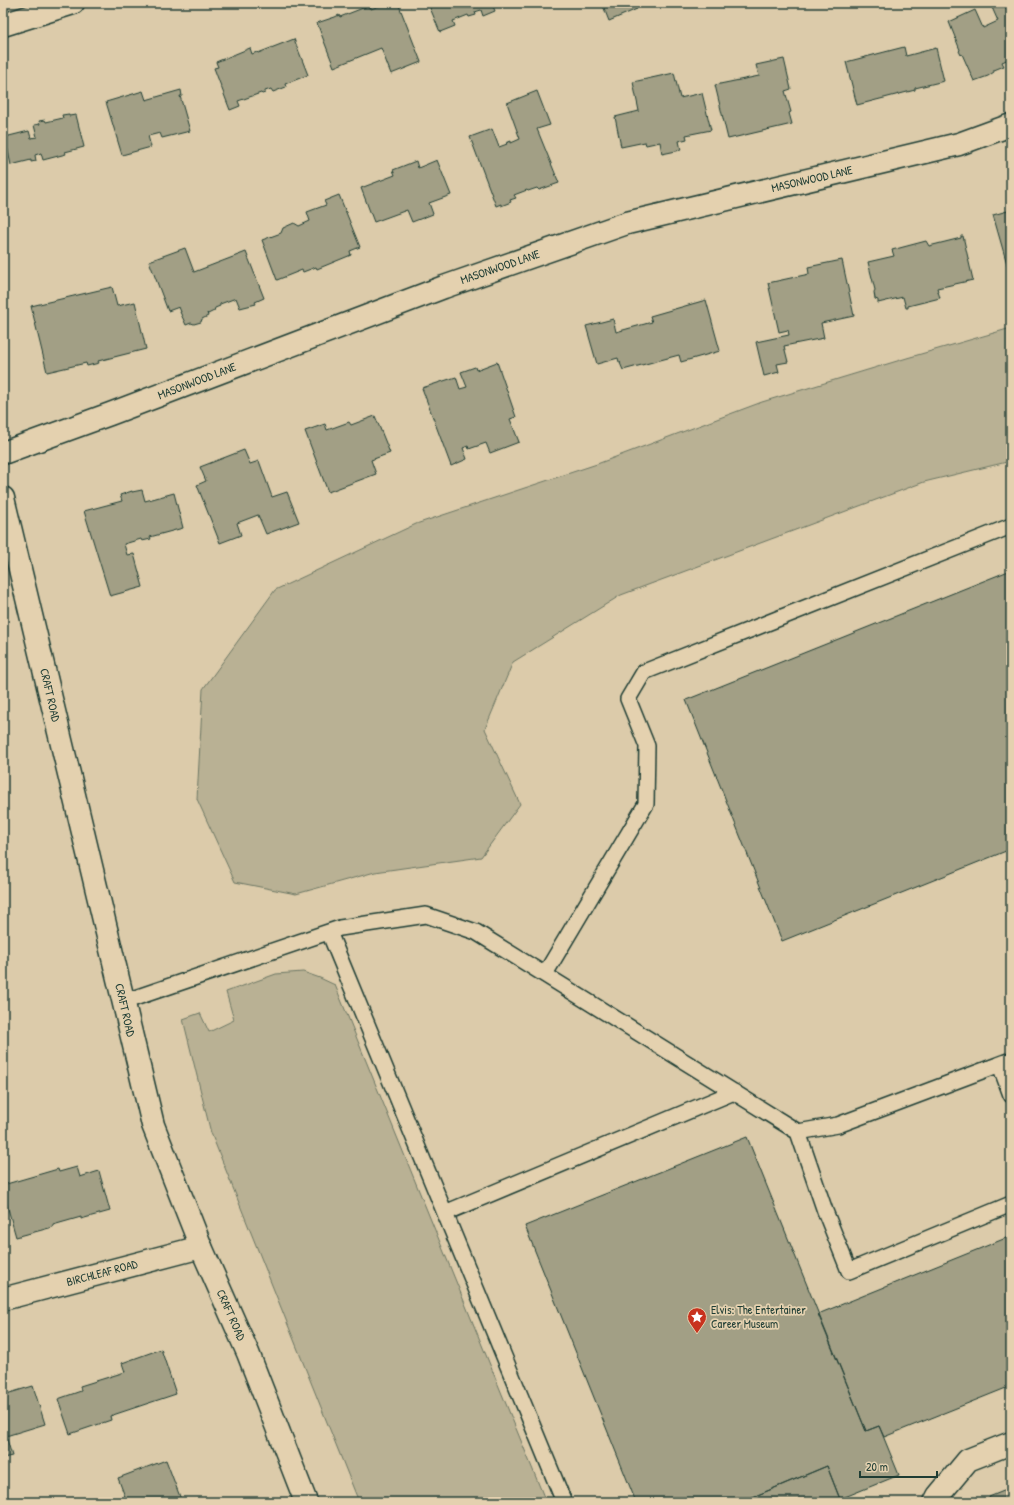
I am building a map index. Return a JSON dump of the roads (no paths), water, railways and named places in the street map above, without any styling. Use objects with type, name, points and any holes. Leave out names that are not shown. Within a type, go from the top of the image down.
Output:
[{"type":"street","points":[[3,25],[73,3]]},
{"type":"street","name":"MASONWOOD LANE","points":[[3,453],[125,409],[444,287],[627,224],[959,144],[1011,125]]},
{"type":"street","name":"CRAFT ROAD","points":[[3,498],[153,1125],[201,1248],[248,1353],[306,1502]]},
{"type":"street","name":"BIRCHLEAF ROAD","points":[[3,1299],[201,1248]]},
{"type":"street","points":[[935,1502],[938,1496],[968,1460],[1011,1443]]},
{"type":"lane","points":[[544,974],[646,804],[647,746],[628,699],[644,672],[1011,526]]},
{"type":"lane","points":[[123,1002],[340,928],[426,915],[476,932],[798,1132],[825,1211],[849,1271],[1011,1204]]},
{"type":"lane","points":[[329,932],[564,1502]]},
{"type":"lane","points":[[798,1132],[838,1125],[1005,1062],[1011,1095]]},
{"type":"lane","points":[[445,1213],[734,1092]]},
{"type":"place","name":"Elvis: The Entertainer Career Museum","points":[[697,1334]]}]
